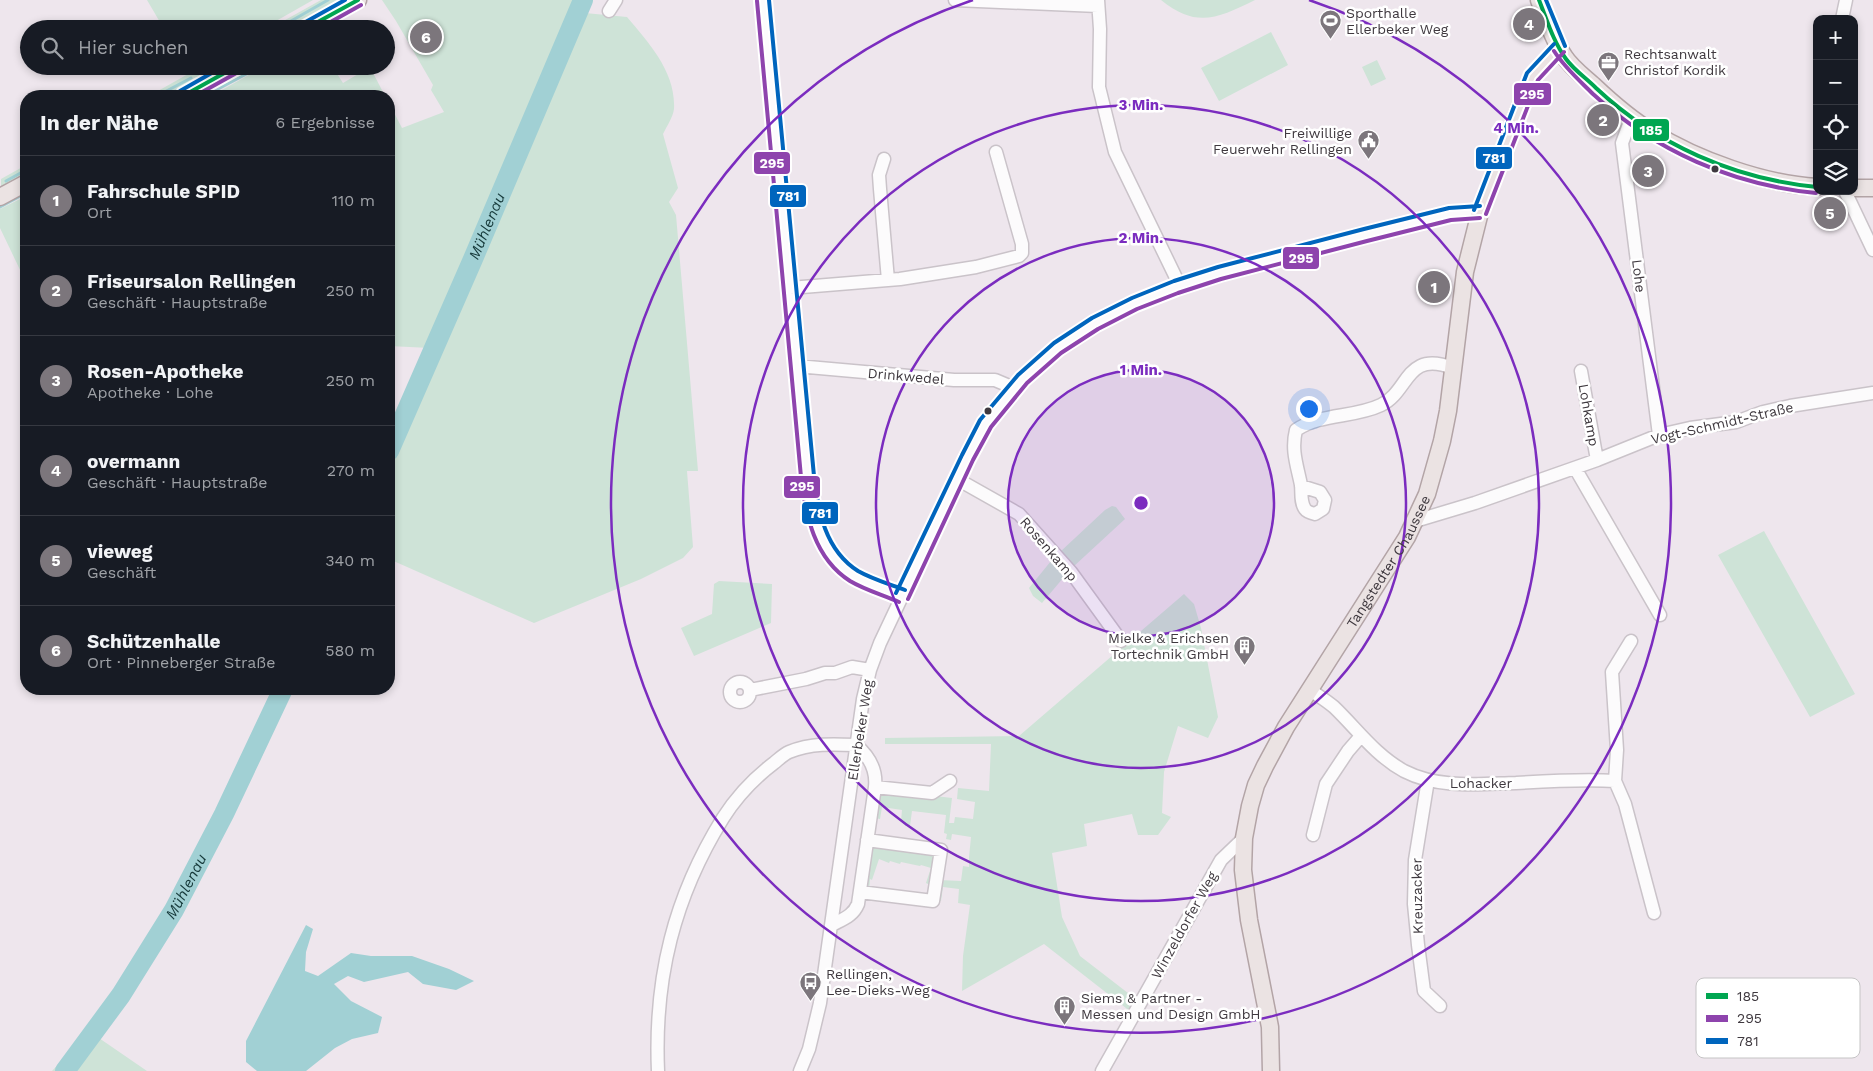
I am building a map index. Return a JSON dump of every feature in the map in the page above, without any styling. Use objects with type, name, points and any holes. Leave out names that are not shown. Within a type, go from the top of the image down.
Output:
[{"type":"main road","points":[[321,20],[358,0]]},
{"type":"main road","points":[[1539,0],[1559,48],[1570,64],[1613,104],[1635,121],[1689,152],[1742,172],[1800,186],[1813,187]]},
{"type":"main road","name":"Tangstedter Chaussee","points":[[1271,1071],[1270,1027],[1243,870],[1244,838],[1256,786],[1265,766],[1309,690],[1415,521],[1427,494],[1438,457],[1448,411],[1465,272],[1480,212],[1527,90],[1534,76],[1559,48]]},
{"type":"main road","points":[[194,90],[221,75]]},
{"type":"main road","points":[[0,197],[20,186]]},
{"type":"main road","points":[[1858,188],[1873,188]]},
{"type":"street","points":[[609,11],[616,0]]},
{"type":"street","points":[[764,0],[809,488],[820,535],[831,555],[841,567],[854,576],[902,596]]},
{"type":"street","points":[[955,0],[1098,3],[1100,29],[1098,87],[1115,152],[1179,284]]},
{"type":"street","points":[[1843,15],[1846,0]]},
{"type":"street","name":"Lohe","points":[[1635,121],[1628,127],[1622,143],[1659,435]]},
{"type":"street","points":[[790,288],[888,280],[976,267],[1019,256],[1022,252],[1022,244],[996,152]]},
{"type":"street","points":[[884,159],[880,175],[880,189],[888,280]]},
{"type":"street","points":[[1847,195],[1873,250]]},
{"type":"street","name":"Ellerbeker Weg","points":[[800,1071],[808,1049],[820,1002],[856,745],[863,699],[870,670],[880,643],[957,479],[990,418],[1014,388],[1055,349],[1083,330],[1123,308],[1179,284],[1400,226],[1462,212],[1480,212]]},
{"type":"street","points":[[1301,486],[1294,460],[1293,442],[1296,430],[1307,422],[1355,414],[1383,405],[1395,394],[1409,373],[1422,365],[1436,364],[1454,368]]},
{"type":"street","name":"Drinkwedel","points":[[797,366],[944,379],[995,380],[1014,388]]},
{"type":"street","name":"Lohkamp","points":[[1581,371],[1597,460]]},
{"type":"street","name":"Vogt-Schmidt-Straße","points":[[1415,521],[1451,511],[1575,468],[1659,435],[1690,428],[1736,422],[1763,412],[1790,406],[1873,393]]},
{"type":"street","points":[[1575,468],[1660,615]]},
{"type":"street","name":"Rosenkamp","points":[[957,479],[1019,514],[1060,559],[1121,641]]},
{"type":"street","points":[[1631,641],[1612,672],[1616,750],[1615,781],[1625,804],[1654,913]]},
{"type":"street","points":[[750,690],[806,679],[825,672],[835,673],[852,667],[862,667],[870,670]]},
{"type":"street","name":"Lohacker","points":[[1309,690],[1334,707],[1361,736],[1391,762],[1405,771],[1428,780],[1468,785],[1589,780],[1615,781]]},
{"type":"street","points":[[1313,836],[1326,784],[1361,736]]},
{"type":"street","points":[[658,1071],[657,1026],[659,995],[668,945],[682,899],[709,841],[731,805],[743,790],[757,775],[787,753],[818,744],[856,745],[870,760],[875,772],[875,787],[860,892],[855,911],[850,916],[832,925]]},
{"type":"street","name":"Kreuzacker","points":[[1428,780],[1415,860],[1414,904],[1424,991],[1440,1006]]},
{"type":"street","points":[[875,787],[932,793],[950,781]]},
{"type":"street","name":"Winzeldorfer Weg","points":[[1102,1071],[1221,860],[1244,838]]},
{"type":"street","points":[[860,892],[933,901],[941,850],[867,840]]},
{"type":"green space","points":[[147,0],[313,0],[278,20],[159,20]]},
{"type":"green space","points":[[321,0],[346,0],[310,20],[285,20]]},
{"type":"green space","points":[[382,0],[592,0],[585,13],[627,17],[660,59],[671,83],[674,109],[663,134],[678,188],[669,202],[676,215],[698,471],[687,471],[693,547],[683,558],[641,579],[534,623],[395,562],[395,445],[480,258],[525,153],[516,149],[430,348],[395,346],[395,115],[402,128],[444,112],[431,90],[433,85]]},
{"type":"green space","points":[[1161,0],[1255,0],[1230,12],[1208,18],[1186,15]]},
{"type":"green space","points":[[1271,32],[1288,65],[1219,101],[1201,68]]},
{"type":"green space","points":[[1377,60],[1386,79],[1371,86],[1362,67]]},
{"type":"green space","points":[[186,75],[200,75],[197,83],[184,90],[160,90]]},
{"type":"green space","points":[[249,75],[338,75],[343,83],[356,75],[374,75],[382,90],[222,90]]},
{"type":"green space","points":[[20,168],[20,180],[5,189],[1,186],[1,179]]},
{"type":"green space","points":[[20,199],[20,270],[0,228],[0,209]]},
{"type":"green space","points":[[1112,506],[1116,507],[1125,519],[1073,567],[1060,552],[1105,510]]},
{"type":"green space","points":[[1764,531],[1855,694],[1810,717],[1718,555]]},
{"type":"green space","points":[[1051,561],[1064,577],[1042,603],[1033,596],[1029,588]]},
{"type":"green space","points":[[719,581],[772,584],[771,623],[694,656],[681,628],[712,614],[714,584]]},
{"type":"green space","points":[[1184,594],[1194,604],[1201,628],[1218,717],[1208,738],[1178,726],[1164,772],[1162,813],[1171,817],[1158,835],[1138,835],[1132,814],[1084,824],[1087,846],[1052,853],[1062,917],[1080,956],[1137,1000],[1131,1012],[1044,944],[962,991],[963,956],[970,905],[958,903],[959,889],[943,887],[941,901],[936,900],[939,880],[961,881],[963,866],[969,867],[971,837],[952,834],[951,840],[946,839],[947,834],[944,833],[946,815],[912,811],[910,826],[905,826],[905,822],[901,821],[902,810],[882,807],[880,819],[874,818],[877,794],[884,790],[952,798],[949,823],[954,823],[955,817],[973,819],[975,802],[957,799],[958,788],[989,791],[991,744],[885,744],[885,738],[1019,736]]},
{"type":"green space","points":[[873,844],[937,853],[932,892],[926,896],[930,885],[926,883],[931,868],[901,862],[900,864],[890,861],[889,863],[879,859],[872,880],[870,879],[869,890],[866,887]]},
{"type":"green space","points":[[87,1034],[96,1036],[147,1071],[52,1071]]},
{"type":"water","points":[[306,925],[313,929],[306,952],[305,971],[318,976],[351,953],[371,956],[412,956],[449,969],[474,981],[456,990],[423,984],[408,972],[364,982],[348,976],[334,984],[351,1001],[382,1017],[378,1033],[352,1039],[335,1048],[306,1071],[257,1071],[246,1062],[246,1041]]},
{"type":"waterway","points":[[293,20],[328,0]]},
{"type":"waterway","name":"Mühlenau","points":[[395,437],[583,0]]},
{"type":"waterway","points":[[216,90],[244,75]]},
{"type":"waterway","points":[[168,90],[191,78]]},
{"type":"waterway","points":[[6,181],[20,173]]},
{"type":"waterway","points":[[0,207],[20,196]]},
{"type":"waterway","name":"Mühlenau","points":[[65,1071],[121,995],[174,910],[224,814],[280,695]]},
{"type":"transit line","name":"781","points":[[309,20],[345,0]]},
{"type":"transit line","name":"185","points":[[321,20],[358,0]]},
{"type":"transit line","name":"781","points":[[769,0],[818,503],[825,529],[838,552],[847,562],[863,574],[905,590]]},
{"type":"transit line","name":"185","points":[[1539,0],[1554,38],[1569,63],[1620,108],[1645,126],[1698,156],[1727,167],[1786,183],[1813,186]]},
{"type":"transit line","name":"781","points":[[1546,0],[1565,46]]},
{"type":"transit line","name":"295","points":[[757,1],[801,477],[809,521],[820,548],[838,572],[850,581],[868,590],[899,602]]},
{"type":"transit line","name":"295","points":[[334,20],[361,5]]},
{"type":"transit line","name":"781","points":[[1474,210],[1527,73],[1554,44]]},
{"type":"transit line","name":"295","points":[[1554,51],[1567,68],[1593,94],[1642,132],[1669,148],[1725,173],[1785,189],[1813,193]]},
{"type":"transit line","name":"295","points":[[1486,214],[1538,80],[1564,52]]},
{"type":"transit line","name":"781","points":[[182,90],[208,75]]},
{"type":"transit line","name":"185","points":[[194,90],[221,75]]},
{"type":"transit line","name":"295","points":[[206,90],[233,75]]},
{"type":"transit line","name":"781","points":[[896,593],[980,420],[1018,375],[1054,343],[1092,318],[1132,298],[1174,281],[1218,267],[1449,208],[1480,206]]},
{"type":"transit line","name":"295","points":[[908,599],[973,460],[991,427],[1027,383],[1061,353],[1098,329],[1137,309],[1221,279],[1451,220],[1480,218]]},
{"type":"place","name":"overmann","points":[[1529,24]]},
{"type":"place","name":"Schützenhalle","points":[[426,37]]},
{"type":"place","name":"Sporthalle Ellerbeker Weg","points":[[1330,40]]},
{"type":"place","name":"Rechtsanwalt Christof Kordik","points":[[1608,81]]},
{"type":"place","name":"Friseursalon Rellingen","points":[[1603,120]]},
{"type":"place","name":"Freiwillige Feuerwehr Rellingen","points":[[1368,160]]},
{"type":"place","name":"Rosen-Apotheke","points":[[1648,171]]},
{"type":"place","name":"vieweg","points":[[1830,213]]},
{"type":"place","name":"Fahrschule SPID","points":[[1434,287]]},
{"type":"place","name":"Mielke & Erichsen Tortechnik GmbH","points":[[1245,665]]},
{"type":"place","name":"Rellingen, Lee-Dieks-Weg","points":[[810,1001]]},
{"type":"place","name":"Siems & Partner - Messen und Design GmbH","points":[[1065,1025]]}]
